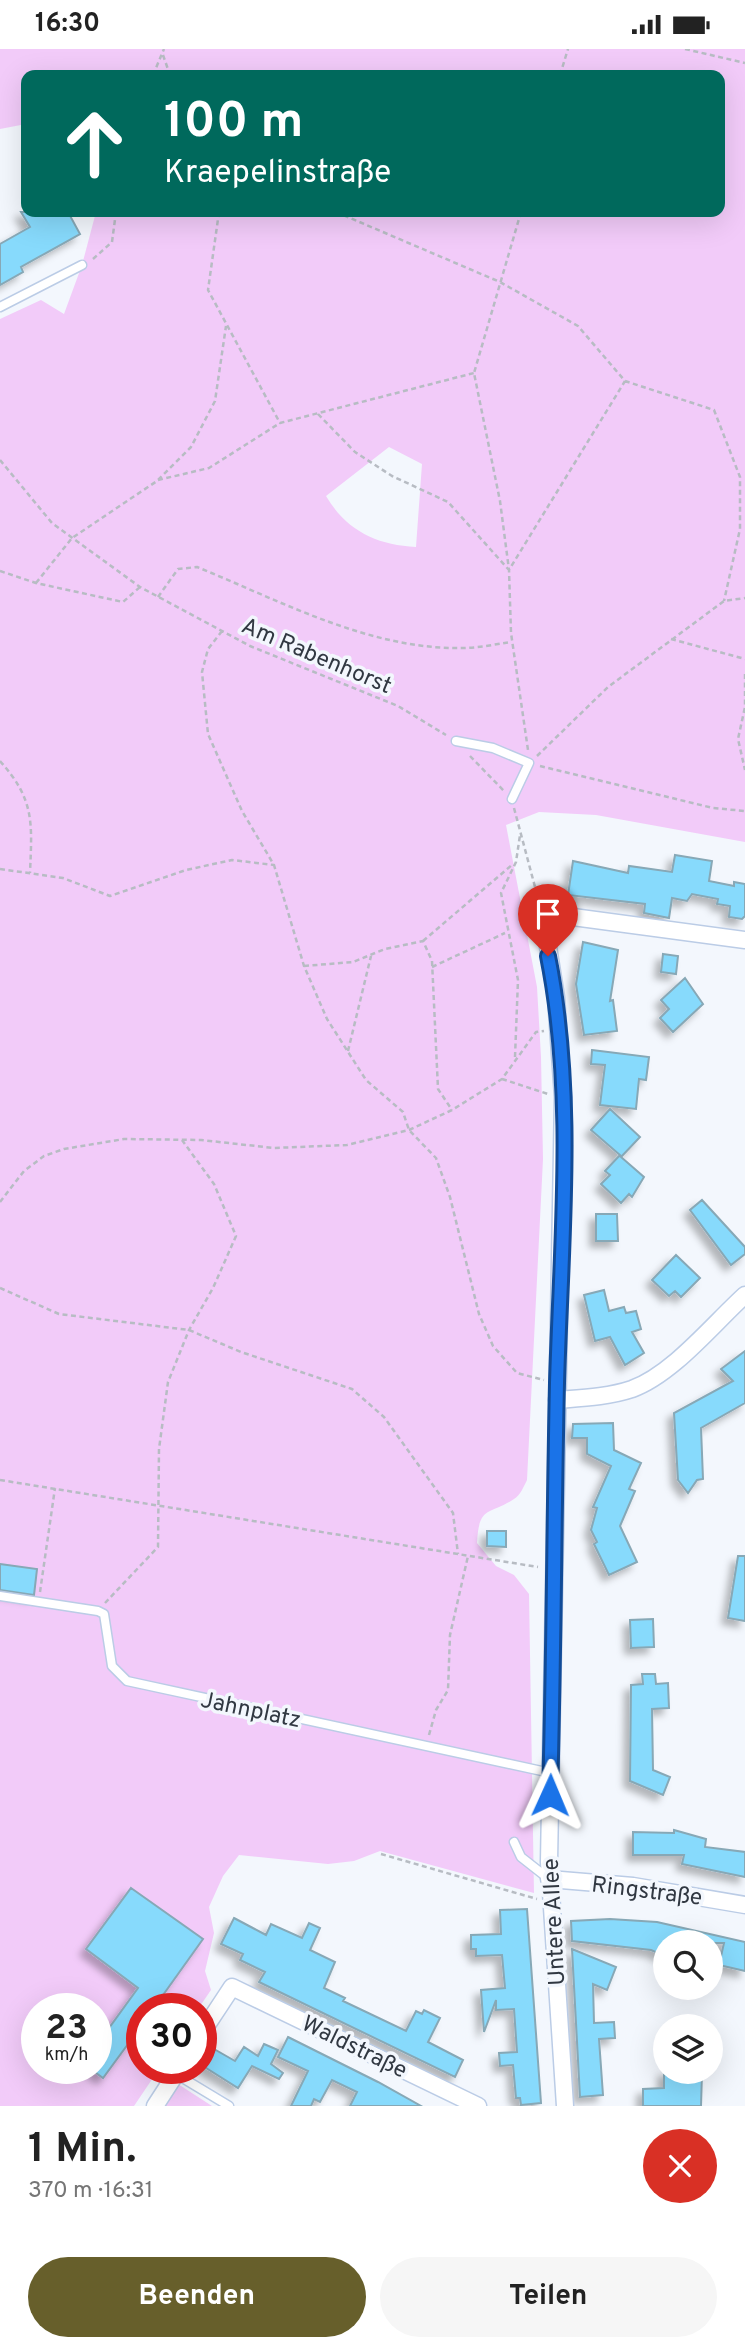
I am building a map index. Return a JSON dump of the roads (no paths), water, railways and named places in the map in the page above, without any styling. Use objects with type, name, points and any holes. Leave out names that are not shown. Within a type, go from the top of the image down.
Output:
[{"type":"street","name":"Untere Allee","points":[[565,2106],[549,1879],[552,1569],[563,1097],[559,1028],[545,934],[560,921],[573,917],[745,940]]},
{"type":"street","points":[[557,1400],[613,1394],[635,1388],[677,1359],[745,1295]]},
{"type":"street","name":"Ringstraße","points":[[549,1879],[633,1886],[745,1905]]},
{"type":"street","name":"Waldstraße","points":[[217,2010],[232,1987],[478,2106]]},
{"type":"street","points":[[155,2106],[169,2084]]},
{"type":"lane","points":[[0,307],[82,265]]},
{"type":"lane","points":[[456,741],[493,748],[530,764],[512,799]]},
{"type":"lane","name":"Jahnplatz","points":[[0,1596],[98,1611],[107,1621],[113,1666],[127,1681],[551,1773]]},
{"type":"lane","points":[[514,1842],[521,1857],[549,1879]]},
{"type":"lane","points":[[197,2084],[229,2106]]}]
